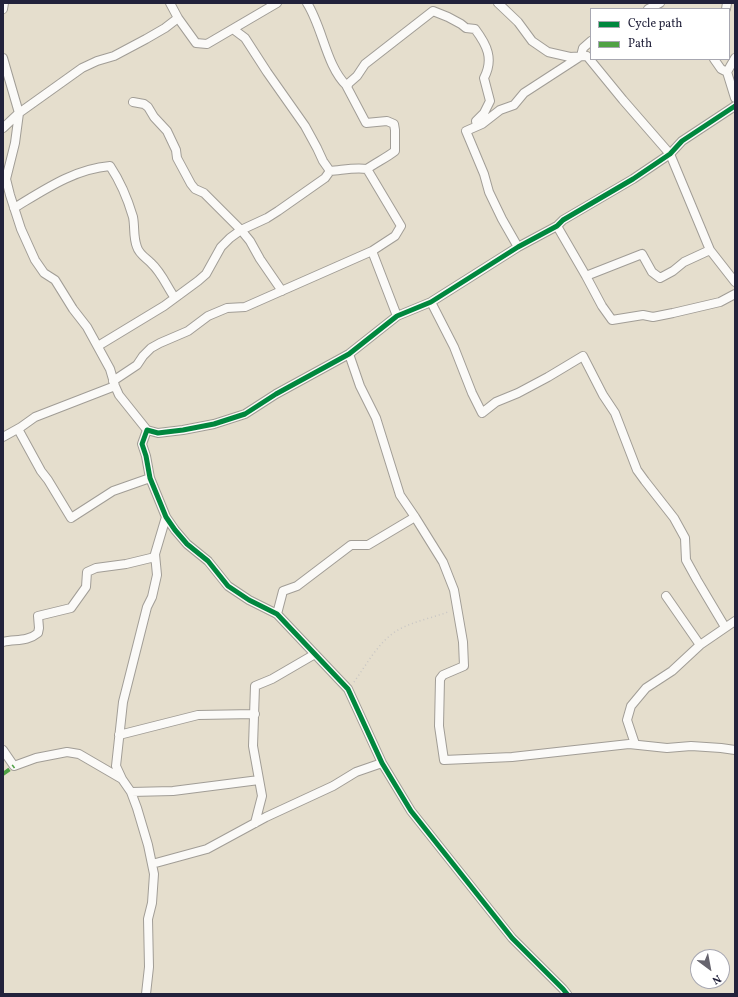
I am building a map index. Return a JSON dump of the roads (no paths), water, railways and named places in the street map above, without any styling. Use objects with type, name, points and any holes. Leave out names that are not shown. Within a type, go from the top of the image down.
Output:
[{"type":"street","points":[[3,10],[4,3]]},
{"type":"street","points":[[170,3],[178,18],[196,43],[207,44],[276,3]]},
{"type":"street","points":[[307,3],[317,21],[337,72],[341,80],[347,86],[350,95],[366,123],[387,121],[394,124],[395,130],[394,150],[387,158],[376,162],[367,169],[356,167],[330,171]]},
{"type":"street","points":[[499,3],[518,22],[532,41],[548,52],[570,57],[586,56],[670,154],[710,250],[735,282]]},
{"type":"street","points":[[649,8],[660,3]]},
{"type":"street","points":[[347,86],[357,76],[365,64],[433,11],[448,17],[466,28],[475,29],[485,45],[489,59],[489,69],[484,78],[490,101],[484,113],[476,121],[477,126]]},
{"type":"street","points":[[3,128],[19,113],[82,68],[97,61],[114,56],[146,40],[178,18]]},
{"type":"street","points":[[234,29],[245,38],[305,126],[323,161],[330,171]]},
{"type":"street","points":[[518,247],[502,219],[466,131],[482,124],[500,110],[514,105],[524,94],[581,56],[583,48],[590,42]]},
{"type":"street","points":[[3,58],[19,113],[15,143],[6,179],[21,229],[35,260],[44,273],[55,280],[72,309],[87,327],[110,369],[119,395],[147,430],[158,433],[214,424],[245,414],[276,394],[349,354],[397,316],[430,302],[518,247],[557,226],[563,220],[627,182],[670,154],[682,141],[735,106]]},
{"type":"street","points":[[735,58],[728,72],[735,98]]},
{"type":"street","points":[[715,60],[721,69],[728,72]]},
{"type":"street","points":[[133,102],[144,104],[148,107],[154,117],[167,131],[176,150],[177,158],[190,184],[195,189],[204,193],[241,230],[250,241],[260,259],[282,291]]},
{"type":"street","points":[[14,208],[74,175],[97,167],[110,166],[115,173],[133,218],[133,231],[137,248],[152,264],[175,298]]},
{"type":"street","points":[[3,437],[18,429],[34,417],[114,383],[137,365],[151,348],[188,331],[208,316],[227,308],[245,306],[282,291],[372,251],[395,236],[401,226],[367,169]]},
{"type":"street","points":[[98,346],[175,298],[206,274],[221,247],[230,238],[241,230],[267,218],[278,211],[325,178],[330,171]]},
{"type":"street","points":[[557,226],[602,306],[612,320],[643,315],[653,317],[673,313],[720,302],[735,294]]},
{"type":"street","points":[[586,276],[642,254],[652,272],[660,278],[684,262],[710,250]]},
{"type":"street","points":[[372,251],[397,316]]},
{"type":"street","points":[[430,302],[454,347],[482,413],[496,402],[518,393],[583,356],[614,414],[637,470],[674,518],[685,538],[686,560],[696,580],[725,627]]},
{"type":"street","points":[[349,354],[360,386],[376,418],[400,495],[443,562],[454,590],[463,642],[464,666],[443,675],[440,679],[439,726],[444,760],[512,757],[634,744],[667,748],[692,746],[735,750]]},
{"type":"street","points":[[18,429],[41,472],[48,480],[71,518],[113,491],[150,478]]},
{"type":"street","points":[[147,430],[142,444],[150,478],[166,517],[187,544],[208,561],[228,586],[249,600],[277,614],[348,689],[382,763],[411,810],[512,938],[562,993]]},
{"type":"street","points":[[146,994],[149,967],[148,919],[152,903],[154,874],[139,815],[131,792],[122,779],[116,766],[124,702],[147,607],[152,597],[157,575],[155,557],[166,517]]},
{"type":"street","points":[[277,614],[283,591],[297,586],[351,545],[368,545],[415,517]]},
{"type":"street","points":[[3,642],[32,638],[38,633],[38,616],[71,608],[86,587],[87,572],[96,568],[126,564],[155,557]]},
{"type":"street","points":[[666,596],[700,645]]},
{"type":"street","points":[[634,744],[627,720],[631,706],[646,688],[672,671],[700,645],[735,621]]},
{"type":"street","points":[[255,823],[262,796],[253,746],[255,686],[272,680],[315,654]]},
{"type":"street","points":[[119,736],[198,715],[255,714]]},
{"type":"street","points":[[3,750],[14,766],[36,758],[68,752],[79,754],[122,779]]},
{"type":"street","points":[[152,864],[207,849],[255,823],[333,786],[356,772],[382,763]]},
{"type":"street","points":[[131,792],[173,791],[259,780]]}]
